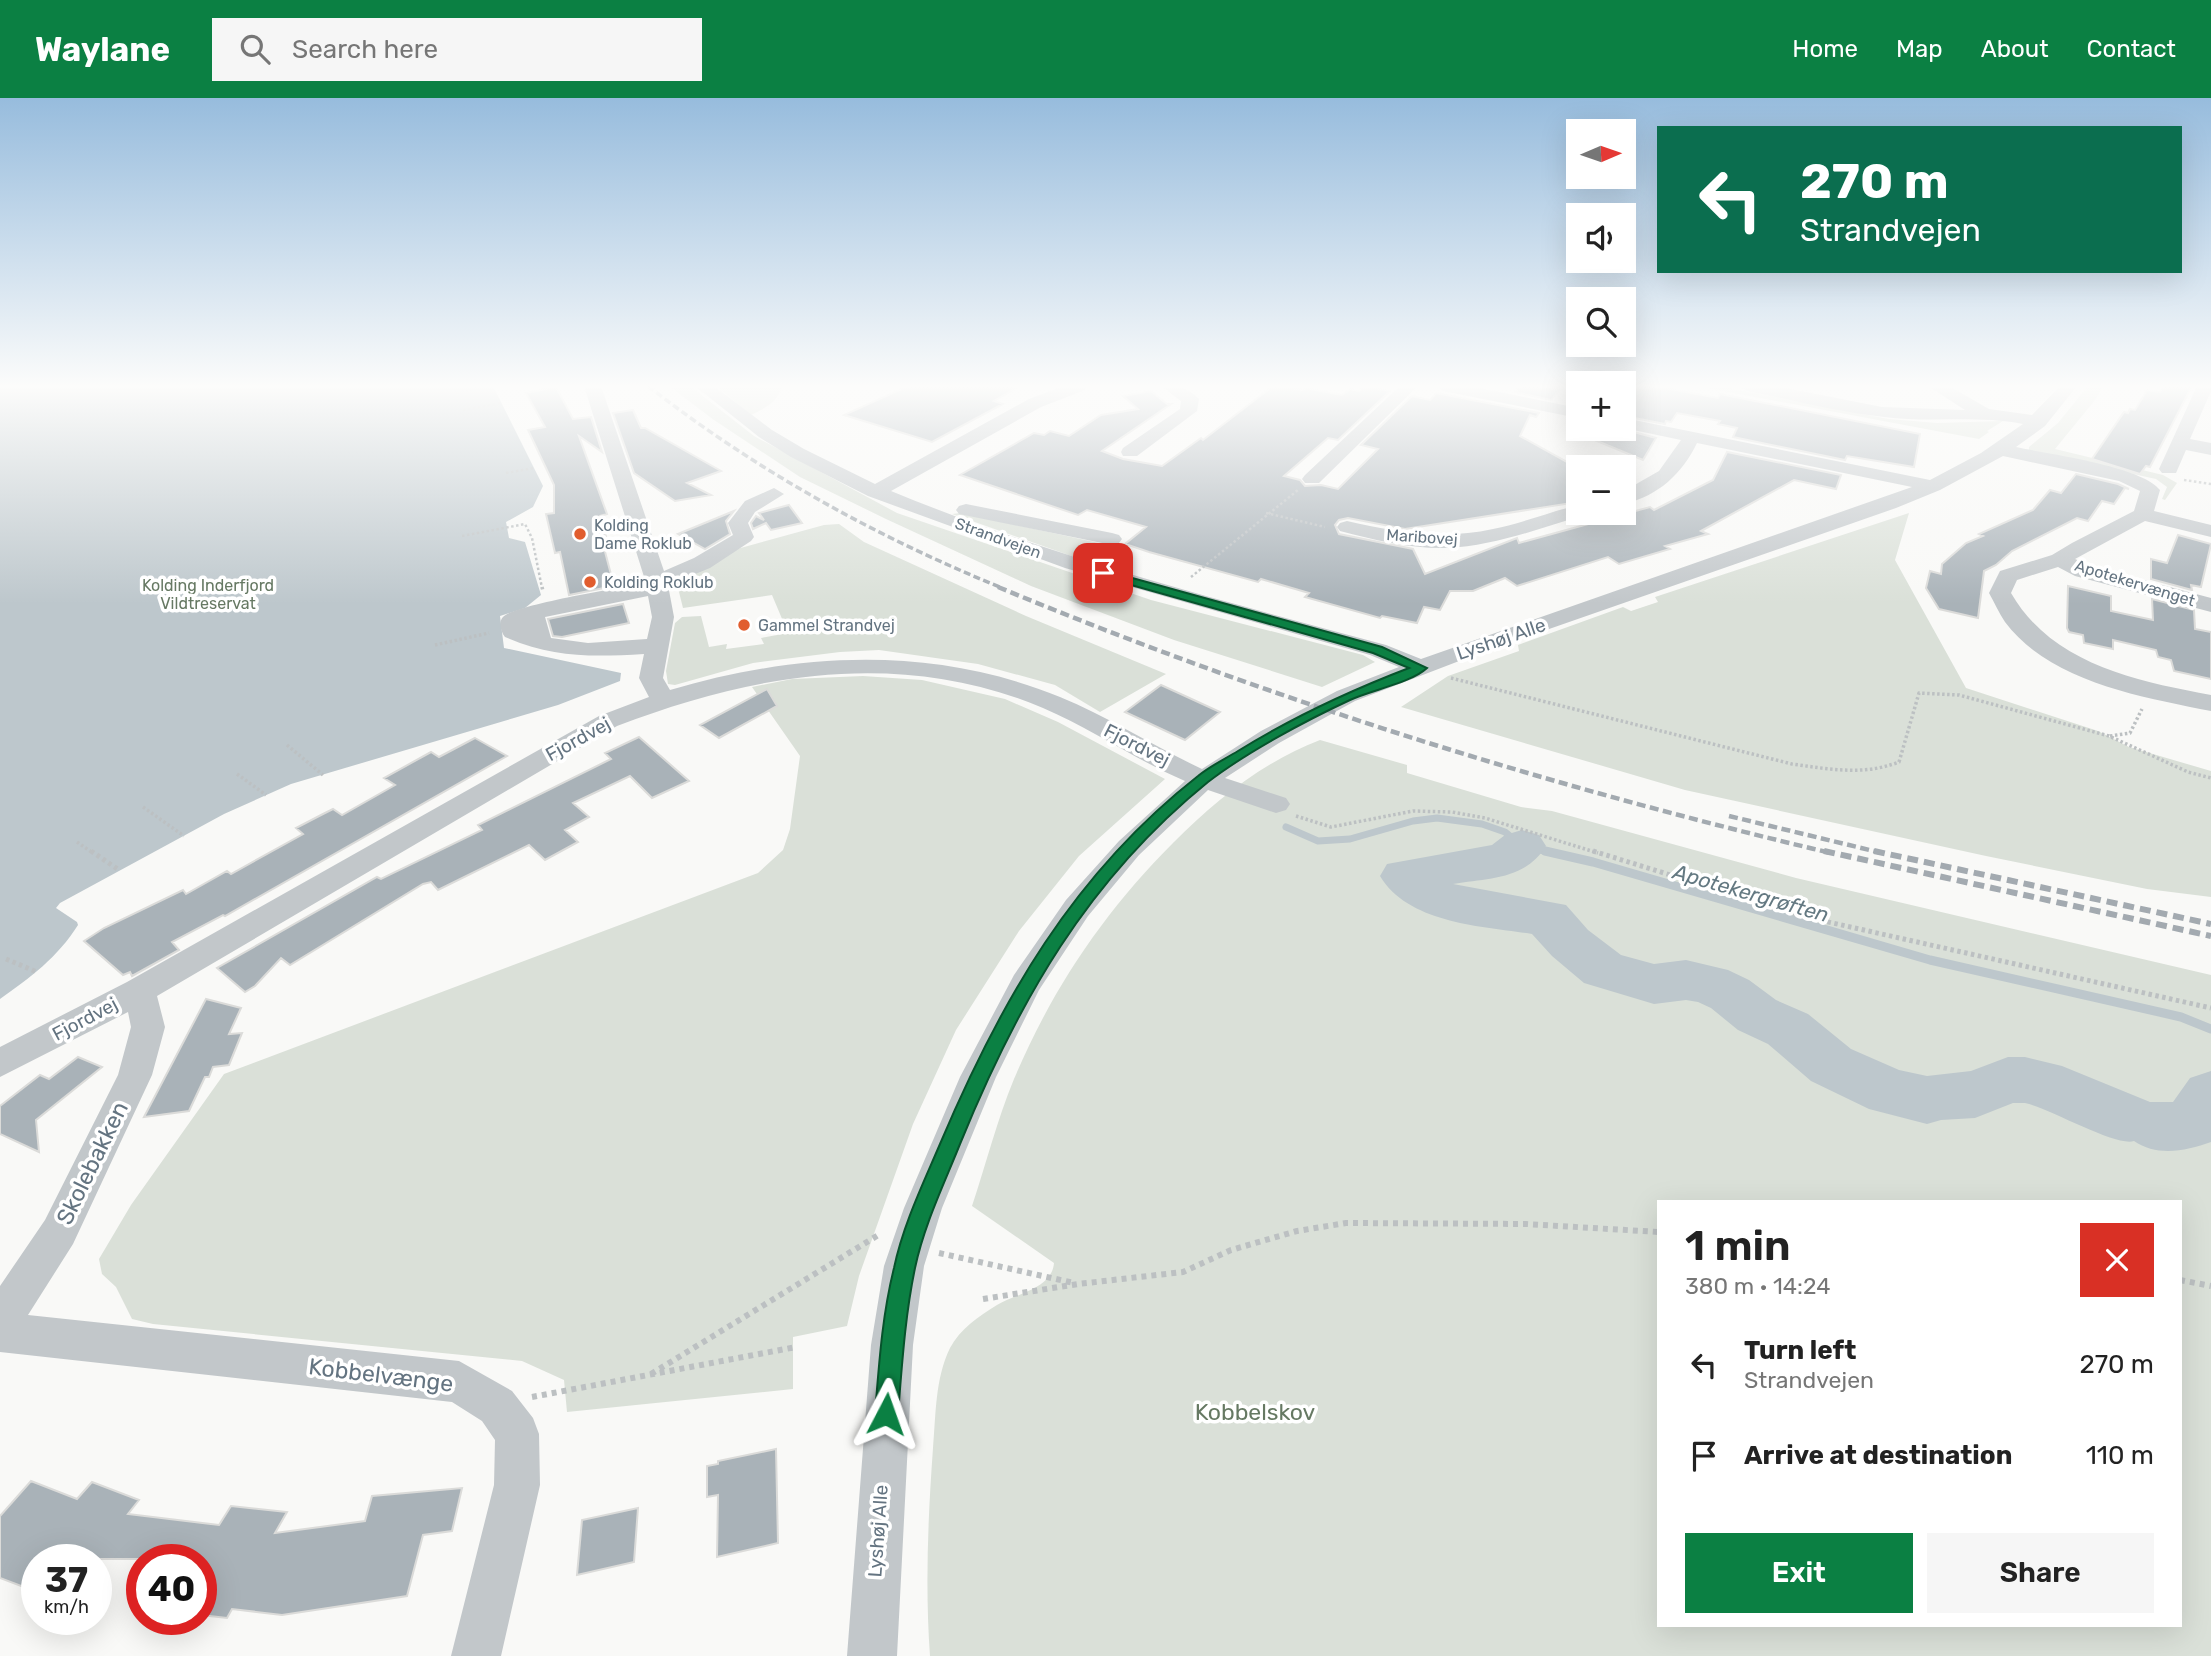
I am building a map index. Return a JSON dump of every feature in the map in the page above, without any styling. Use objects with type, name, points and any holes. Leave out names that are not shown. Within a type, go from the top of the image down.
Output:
[{"type":"street","points":[[616,459],[657,584],[663,617],[652,678],[662,698]]},
{"type":"street","name":"Strandvejen","points":[[804,459],[875,492],[1058,560],[1378,650],[1421,668]]},
{"type":"street","points":[[875,492],[935,459]]},
{"type":"street","points":[[1312,479],[1333,459]]},
{"type":"street","points":[[1636,492],[1656,483],[1677,466],[1681,459]]},
{"type":"street","points":[[1801,459],[1933,486]]},
{"type":"street","name":"Lyshøj Alle","points":[[872,1656],[892,1345],[904,1266],[912,1249],[923,1208],[978,1077],[1026,984],[1077,908],[1129,848],[1204,779],[1270,737],[1346,696],[1889,504],[1933,486],[1985,459]]},
{"type":"street","points":[[2046,459],[2140,482],[2150,490],[2143,514],[2211,531]]},
{"type":"street","points":[[2169,469],[2173,459]]},
{"type":"street","points":[[657,646],[588,650],[541,644],[513,632],[513,620],[657,584],[702,563],[744,537],[738,523],[741,514],[754,502],[774,494]]},
{"type":"street","name":"Strandvejen","points":[[937,516],[955,508],[1112,539]]},
{"type":"street","name":"Maribovej","points":[[1347,527],[1391,537],[1463,541],[1566,514]]},
{"type":"street","name":"Apotekervænget","points":[[2143,514],[2079,547],[2060,560],[2008,576],[2000,593],[2011,616],[2045,647],[2090,670],[2150,691],[2211,703]]},
{"type":"street","name":"Apotekervænget","points":[[2060,560],[2083,571],[2211,605]]},
{"type":"street","points":[[533,613],[541,644]]},
{"type":"street","name":"Fjordvej","points":[[0,1063],[139,990],[578,737],[662,698],[710,684],[801,668],[843,665],[908,667],[997,682],[1049,702],[1204,779],[1281,808]]},
{"type":"street","name":"Skolebakken","points":[[0,1322],[59,1232],[135,1075],[148,1027],[139,990]]},
{"type":"street","name":"Kobbelvænge","points":[[0,1332],[459,1382],[497,1406],[517,1434],[517,1485],[476,1656]]},
{"type":"path","points":[[506,473],[534,468]]},
{"type":"path","points":[[1171,593],[1266,513],[1312,479]]},
{"type":"path","points":[[1266,513],[1327,527],[1347,527]]},
{"type":"path","points":[[462,536],[525,524],[532,538],[543,590],[541,597],[529,608],[533,613]]},
{"type":"path","points":[[435,645],[513,627]]},
{"type":"path","points":[[1421,668],[1465,683],[1791,764],[1846,771],[1881,770],[1899,762],[1919,694],[1936,692],[1959,695],[2109,736],[2188,772],[2211,778]]},
{"type":"path","points":[[2109,736],[2130,733],[2150,691]]},
{"type":"path","points":[[286,745],[323,775]]},
{"type":"path","points":[[237,774],[266,795]]},
{"type":"path","points":[[143,807],[184,836]]},
{"type":"path","points":[[1281,808],[1331,828],[1413,811],[1452,812],[1485,818],[1806,917],[2211,1008]]},
{"type":"path","points":[[77,842],[119,870]]},
{"type":"path","points":[[6,959],[37,972]]},
{"type":"path","points":[[651,1374],[923,1208]]},
{"type":"path","points":[[983,1299],[1078,1284],[1183,1272],[1231,1250],[1297,1231],[1346,1223],[1526,1224],[1657,1232]]},
{"type":"path","points":[[912,1249],[1016,1268],[1078,1284]]},
{"type":"path","points":[[2182,1280],[2211,1286]]},
{"type":"path","points":[[497,1406],[796,1347]]},
{"type":"green space","points":[[772,459],[796,459],[897,513],[1151,600],[1363,655],[1375,662],[1322,687],[1174,640],[1031,586],[800,477]]},
{"type":"green space","points":[[2064,459],[2095,459],[2163,475],[2177,483],[2165,500],[2162,499],[2167,487],[2156,479]]},
{"type":"green space","points":[[960,513],[1118,545],[1097,565],[952,514]]},
{"type":"green space","points":[[1909,513],[1895,560],[1966,688],[2098,731],[2129,747],[2211,771],[2211,897],[2147,889],[1685,790],[1401,707],[1448,676],[1519,651],[1518,645],[1623,607],[1631,611],[1658,602],[1655,597]]},
{"type":"green space","points":[[839,524],[864,542],[1026,616],[1166,674],[1100,712],[1055,685],[978,664],[879,650],[753,663],[675,685],[668,684],[666,671],[675,623],[682,617],[701,616],[709,647],[727,644],[726,649],[764,644],[761,638],[788,633],[772,595],[683,608],[676,580],[737,549],[824,525]]},
{"type":"green space","points":[[863,676],[922,680],[1005,699],[1058,722],[1165,779],[1079,856],[1019,931],[956,1030],[913,1124],[859,1276],[847,1326],[793,1337],[793,1389],[567,1412],[564,1380],[522,1361],[153,1324],[132,1319],[116,1287],[102,1274],[99,1259],[131,1205],[224,1074],[758,873],[783,850],[790,829],[800,756],[752,687],[792,679]]},
{"type":"green space","name":"Kobbelskov","points":[[1320,740],[1407,765],[1407,773],[1521,807],[1552,811],[1796,878],[2211,975],[2211,1656],[930,1656],[927,1578],[930,1500],[941,1372],[954,1341],[970,1324],[997,1305],[1040,1285],[1052,1272],[1054,1263],[972,1206],[1014,1079],[1063,983],[1124,896],[1206,812],[1279,759]]},
{"type":"shaded area","name":"Kolding Inderfjord Vildtreservat","points":[[0,459],[529,459],[543,486],[533,507],[506,522],[509,538],[525,542],[541,595],[525,608],[500,616],[504,648],[621,673],[620,681],[558,705],[291,784],[224,814],[60,903],[56,908],[78,925],[52,957],[0,999]]},
{"type":"building","points":[[542,459],[587,459],[607,514],[600,516],[608,543],[603,544],[614,586],[569,595],[560,552],[555,553],[546,514],[554,513],[554,485]]},
{"type":"building","points":[[629,459],[699,459],[721,471],[687,483],[711,495],[675,501],[634,473]]},
{"type":"building","points":[[989,459],[1123,459],[1162,466],[1172,459],[1304,459],[1284,476],[1300,480],[1305,486],[1321,485],[1338,489],[1368,459],[1561,459],[1566,461],[1566,504],[1405,529],[1348,518],[1339,520],[1335,525],[1339,534],[1413,549],[1425,574],[1517,538],[1519,543],[1584,525],[1636,525],[1636,511],[1650,507],[1654,510],[1713,480],[1724,459],[1760,459],[1841,475],[1836,489],[1794,480],[1701,531],[1708,534],[1665,546],[1670,549],[1619,564],[1608,557],[1517,586],[1505,578],[1473,591],[1450,591],[1440,610],[1424,607],[1417,623],[1382,616],[1380,618],[1305,597],[1309,593],[1261,579],[1258,582],[1149,552],[1125,544],[1146,527],[1087,510],[1078,515],[960,475]]},
{"type":"building","points":[[1863,459],[1916,459],[1914,467]]},
{"type":"building","points":[[2092,459],[2154,459],[2150,467],[2146,466],[2140,474]]},
{"type":"building","points":[[2076,474],[2129,489],[2125,488],[2114,504],[2102,501],[2088,521],[2077,518],[2012,551],[1984,571],[1978,618],[1939,609],[1926,588],[1930,571],[1941,574],[1942,564],[1966,543],[1983,536],[1979,534],[2033,510],[2050,490],[2061,493]]},
{"type":"building","points":[[789,505],[802,523],[771,530],[766,523],[753,529],[751,523],[756,516],[764,520],[759,513]]},
{"type":"building","points":[[734,511],[726,521],[730,534],[705,549],[678,534]]},
{"type":"building","points":[[2178,535],[2211,544],[2201,587],[2191,585],[2192,590],[2151,579],[2151,559],[2167,563]]},
{"type":"building","points":[[2068,586],[2111,596],[2111,611],[2153,620],[2152,599],[2194,610],[2195,629],[2211,632],[2211,679],[2174,671],[2171,660],[2158,657],[2156,650],[2113,640],[2113,649],[2084,643],[2083,635],[2069,632],[2067,628]]},
{"type":"building","points":[[623,604],[629,623],[562,637],[553,636],[548,619]]},
{"type":"building","points":[[1161,685],[1220,712],[1185,740],[1125,712]]},
{"type":"building","points":[[767,689],[777,706],[719,738],[700,725]]},
{"type":"building","points":[[639,737],[689,781],[652,798],[630,776],[573,803],[589,817],[565,830],[578,842],[545,860],[529,845],[438,890],[431,882],[423,884],[290,965],[281,958],[255,986],[245,992],[217,968],[377,877],[381,879],[482,830],[478,825],[611,759],[605,753]]},
{"type":"building","points":[[475,738],[507,756],[225,916],[172,942],[179,950],[132,976],[130,972],[123,975],[84,941],[104,928],[183,890],[186,894],[227,871],[231,874],[303,834],[296,828],[333,809],[342,815],[395,785],[384,778],[431,752],[439,757]]},
{"type":"building","points":[[206,999],[241,1008],[229,1034],[242,1033],[229,1065],[213,1067],[209,1077],[205,1077],[189,1111],[144,1117]]},
{"type":"building","points":[[78,1057],[102,1067],[36,1120],[39,1152],[0,1134],[0,1106],[40,1075],[49,1079]]},
{"type":"building","points":[[776,1449],[778,1543],[717,1557],[718,1495],[707,1497],[707,1466],[718,1464],[718,1461]]},
{"type":"building","points":[[31,1481],[77,1499],[92,1482],[139,1500],[128,1514],[219,1525],[231,1506],[287,1512],[275,1533],[365,1521],[372,1496],[462,1488],[452,1531],[423,1535],[407,1596],[282,1615],[232,1609],[227,1618],[217,1617],[217,1544],[126,1544],[126,1559],[112,1559],[112,1544],[21,1544],[21,1586],[0,1578],[0,1516]]},
{"type":"building","points":[[638,1508],[634,1562],[577,1575],[582,1520]]},
{"type":"waterway","name":"Apotekergrøften","points":[[1286,827],[1318,841],[1350,839],[1413,821],[1437,818],[1482,824],[1505,832],[1522,846],[1553,853]]},
{"type":"waterway","points":[[1522,846],[1506,859],[1404,876],[1439,899],[1548,918],[1570,943],[1603,969],[1654,984],[1686,980],[1709,984],[1730,994],[1757,1015],[1788,1029],[1831,1065],[1890,1092],[1927,1100],[1941,1096],[1975,1094],[2008,1080],[2025,1080],[2042,1083],[2128,1118]]},
{"type":"waterway","name":"Apotekergrøften","points":[[1545,851],[1593,862],[1930,960],[2181,1017],[2211,1029]]},
{"type":"waterway","points":[[2156,1125],[2175,1127],[2191,1124],[2211,1095]]},
{"type":"railway","points":[[751,459],[863,524],[1002,588]]},
{"type":"railway","points":[[998,587],[1202,666],[1409,737],[1619,799],[1831,853]]},
{"type":"railway","points":[[1729,816],[1882,853]]},
{"type":"railway","points":[[1824,851],[2211,936]]},
{"type":"railway","points":[[1874,851],[2211,924]]},
{"type":"place","name":"Kolding Dame Roklub","points":[[580,534]]},
{"type":"place","name":"Kolding Roklub","points":[[590,582]]},
{"type":"place","name":"Gammel Strandvej","points":[[744,625]]},
{"type":"route","points":[[886,1414],[892,1345],[904,1266],[912,1249],[923,1208],[978,1077],[1026,984],[1077,908],[1129,848],[1204,779],[1270,737],[1346,696],[1421,668],[1378,650],[1103,573]]}]
